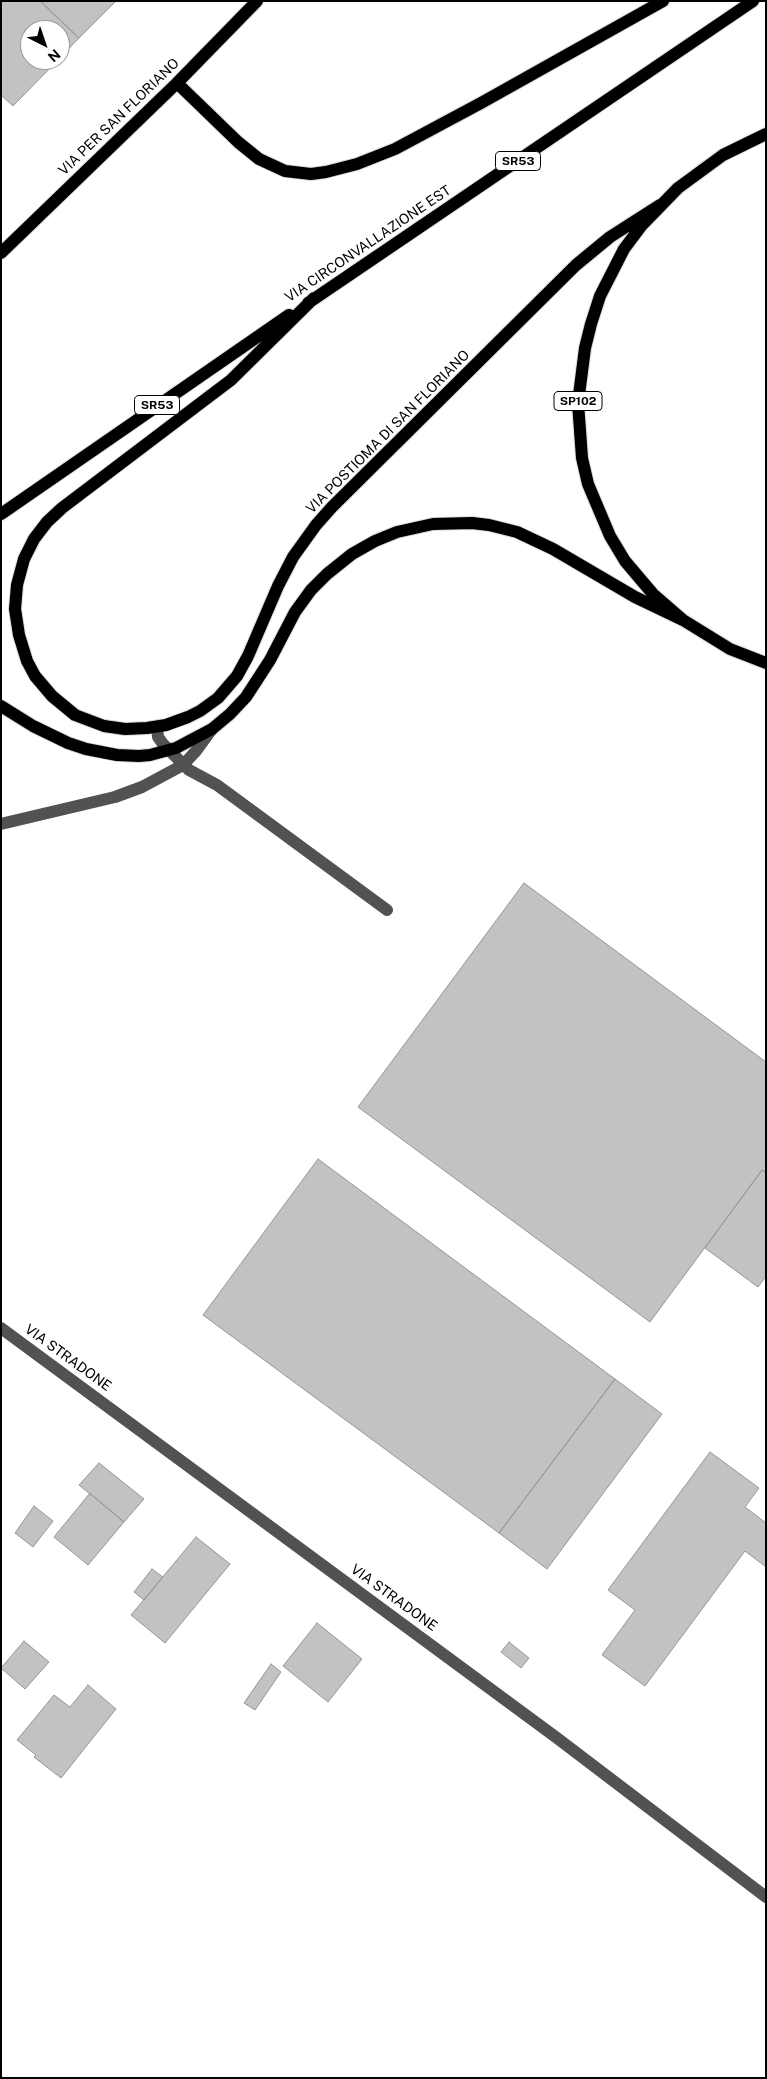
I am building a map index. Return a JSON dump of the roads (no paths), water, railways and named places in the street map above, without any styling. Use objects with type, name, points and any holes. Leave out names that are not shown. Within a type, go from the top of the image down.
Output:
[{"type":"main road","name":"VIA PER SAN FLORIANO","points":[[1,253],[177,83],[257,1]]},
{"type":"main road","points":[[177,83],[238,142],[259,159],[285,171],[311,174],[326,172],[357,164],[395,149],[663,1]]},
{"type":"main road","name":"VIA CIRCONVALLAZIONE EST","points":[[1,514],[314,298],[753,1]]},
{"type":"main road","name":"VIA POSTIOMA DI SAN FLORIANO","points":[[314,298],[231,380],[62,508],[46,522],[37,534],[24,559],[17,585],[16,623],[21,646],[27,661],[44,688],[66,709],[94,724],[125,729],[157,727],[200,711],[226,691],[248,656],[290,564],[316,525],[332,507],[576,265],[610,237],[660,204],[699,171],[723,155],[766,134]]},
{"type":"main road","name":"VIA POSTIOMA DI SAN FLORIANO","points":[[660,204],[624,249],[600,296],[585,348],[578,403],[579,430],[582,458],[588,484],[610,536],[625,561],[642,583],[683,620]]},
{"type":"main road","name":"VIA POSTIOMA DI SAN FLORIANO","points":[[1,706],[42,730],[68,743],[86,749],[129,756],[150,755],[190,742],[212,729],[246,697],[270,660],[295,612],[312,590],[333,570],[364,546],[391,534],[444,523],[489,525],[517,532],[553,550],[634,597],[683,620],[730,649],[766,663]]},
{"type":"street","points":[[157,727],[158,737],[183,765],[217,785],[387,910]]},
{"type":"street","points":[[1,824],[115,797],[142,787],[183,765],[196,752],[212,729]]},
{"type":"street","name":"VIA STRADONE","points":[[1,1328],[557,1738],[766,1897]]}]
